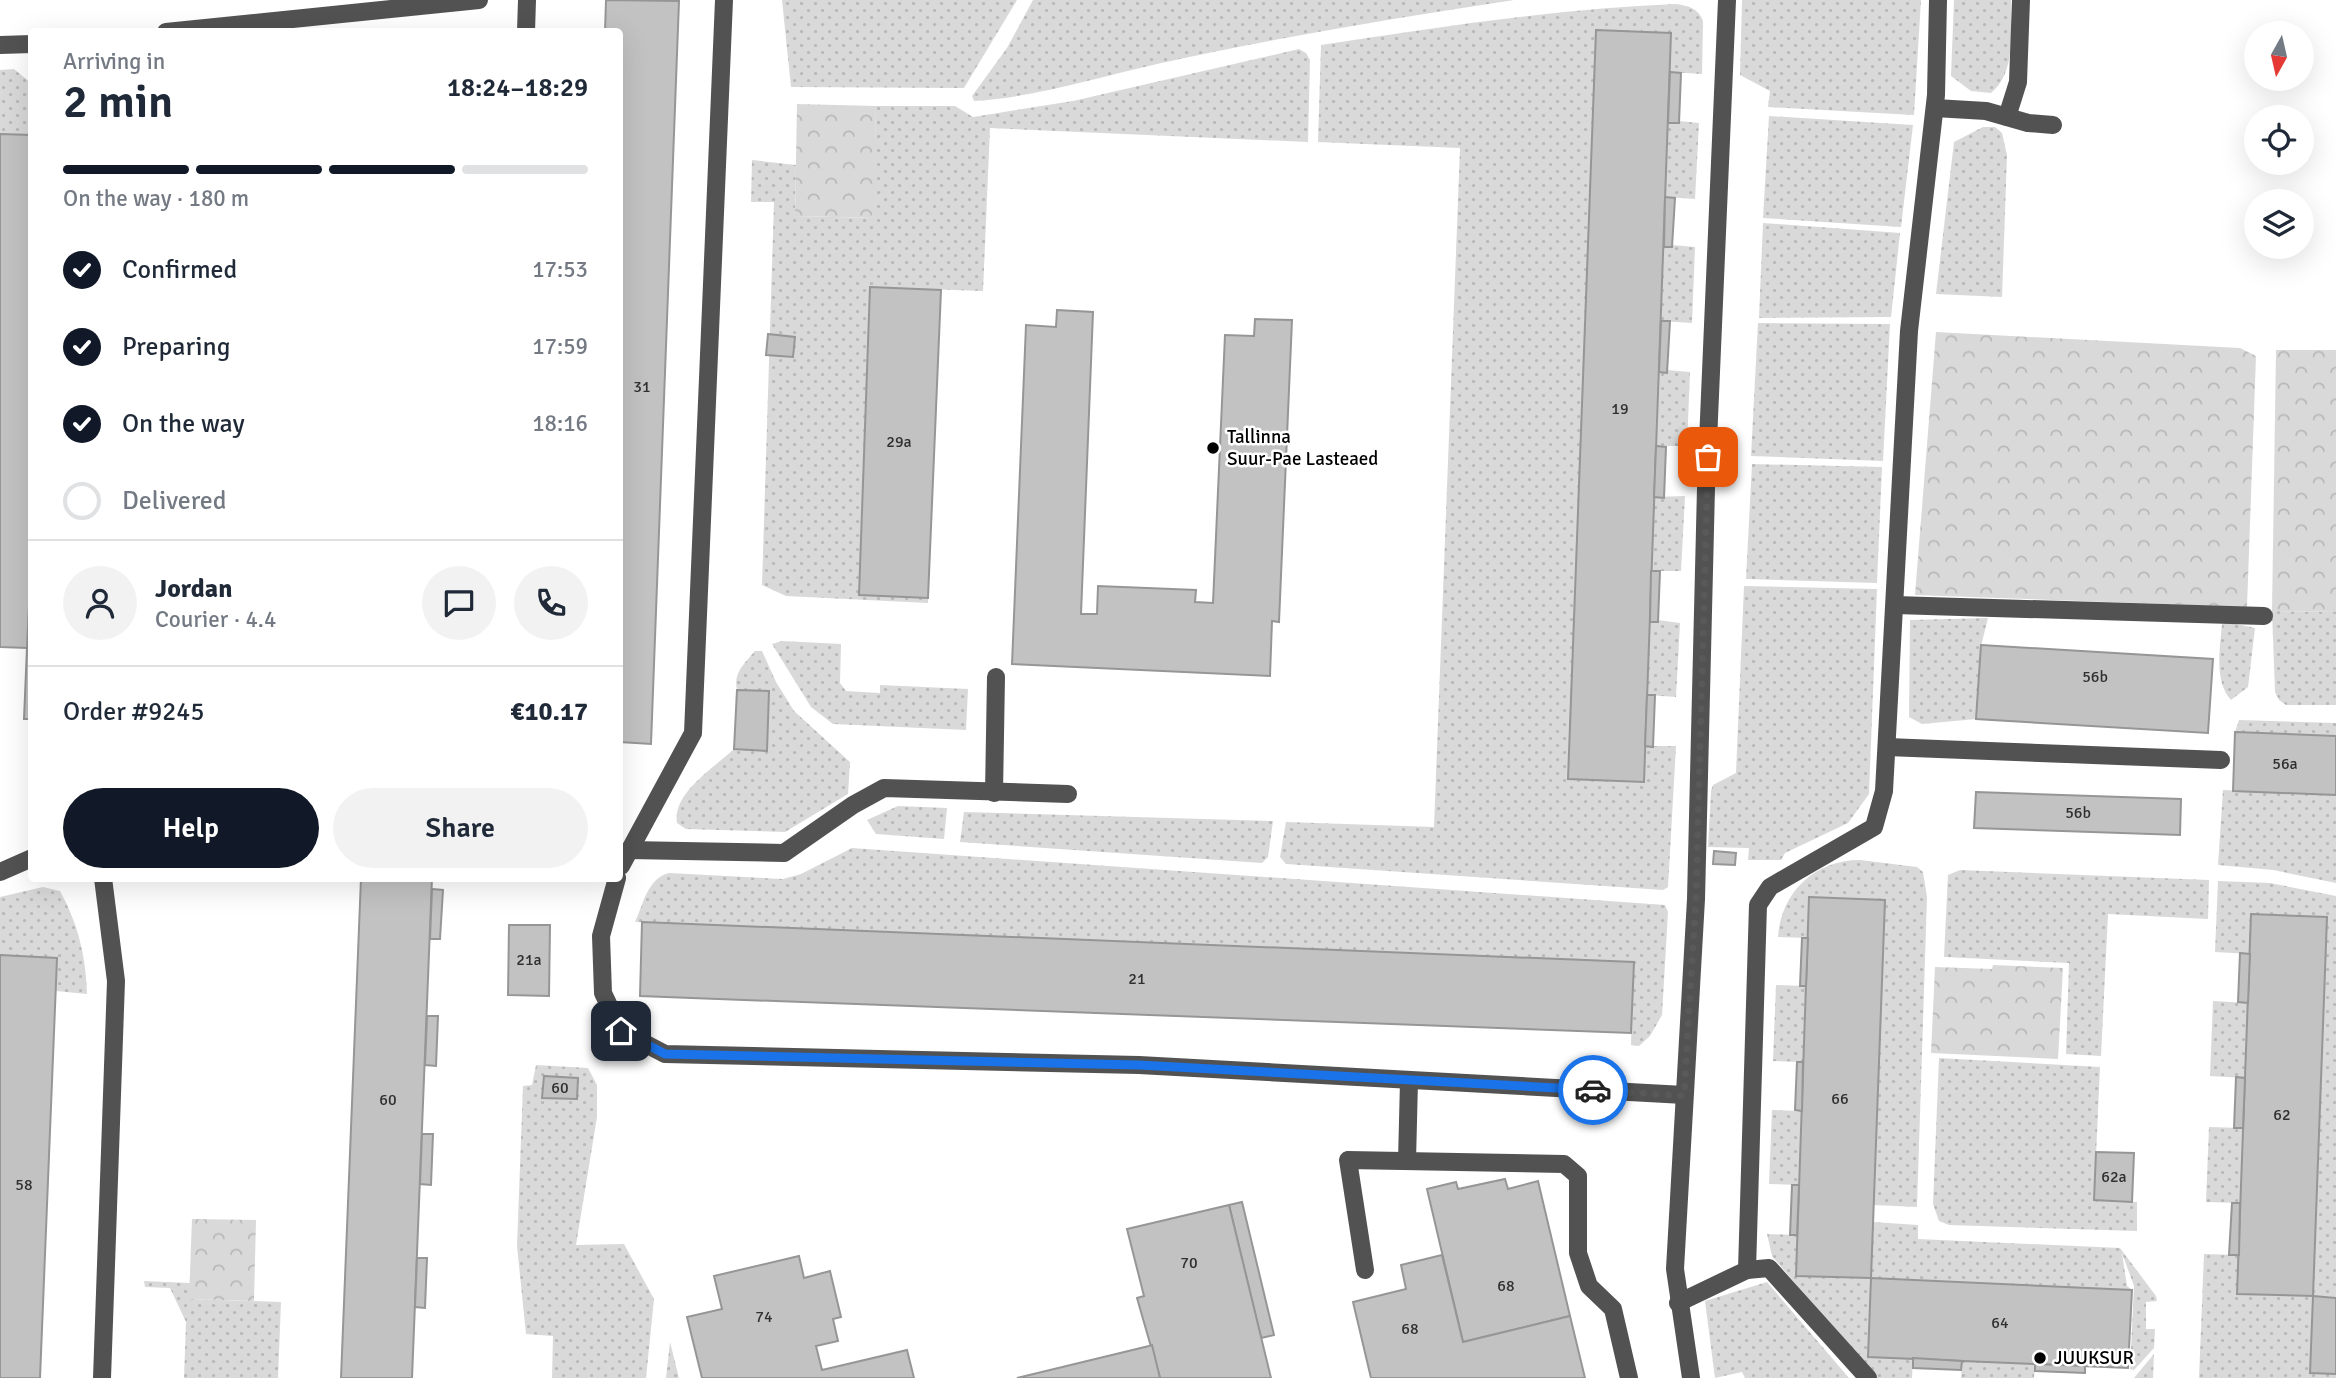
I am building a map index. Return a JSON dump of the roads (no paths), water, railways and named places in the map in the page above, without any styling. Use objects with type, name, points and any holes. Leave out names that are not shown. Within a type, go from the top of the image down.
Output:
[{"type":"street","points":[[205,28],[479,0]]},
{"type":"street","points":[[526,28],[527,0]]},
{"type":"street","points":[[623,862],[694,733],[724,0]]},
{"type":"street","points":[[1691,1378],[1675,1269],[1696,899],[1707,467],[1727,0]]},
{"type":"street","points":[[1747,1269],[1758,905],[1770,887],[1874,827],[1884,791],[1909,331],[1934,108],[1938,0]]},
{"type":"street","points":[[2007,117],[2018,82],[2021,0]]},
{"type":"street","points":[[0,45],[28,44]]},
{"type":"street","points":[[1934,108],[1986,111],[2028,123],[2053,125]]},
{"type":"street","points":[[1895,605],[2264,616]]},
{"type":"street","points":[[994,793],[996,677]]},
{"type":"street","points":[[1887,747],[2221,760]]},
{"type":"street","points":[[623,866],[784,853],[853,805],[884,789],[1068,794]]},
{"type":"street","points":[[0,872],[28,860]]},
{"type":"street","points":[[102,1378],[116,981],[104,882]]},
{"type":"street","points":[[616,882],[601,936],[603,993],[621,1031],[665,1054],[1139,1065],[1684,1096]]},
{"type":"street","points":[[1407,1161],[1409,1080]]},
{"type":"street","points":[[1365,1270],[1348,1160],[1564,1164],[1578,1176],[1578,1252],[1589,1286],[1613,1309],[1629,1378]]},
{"type":"street","points":[[1678,1303],[1747,1269],[1769,1268],[1868,1378]]},
{"type":"place","name":"Tallinna Suur-Pae Lasteaed","points":[[1213,448]]},
{"type":"place","name":"JUUKSUR","points":[[2040,1358]]}]
